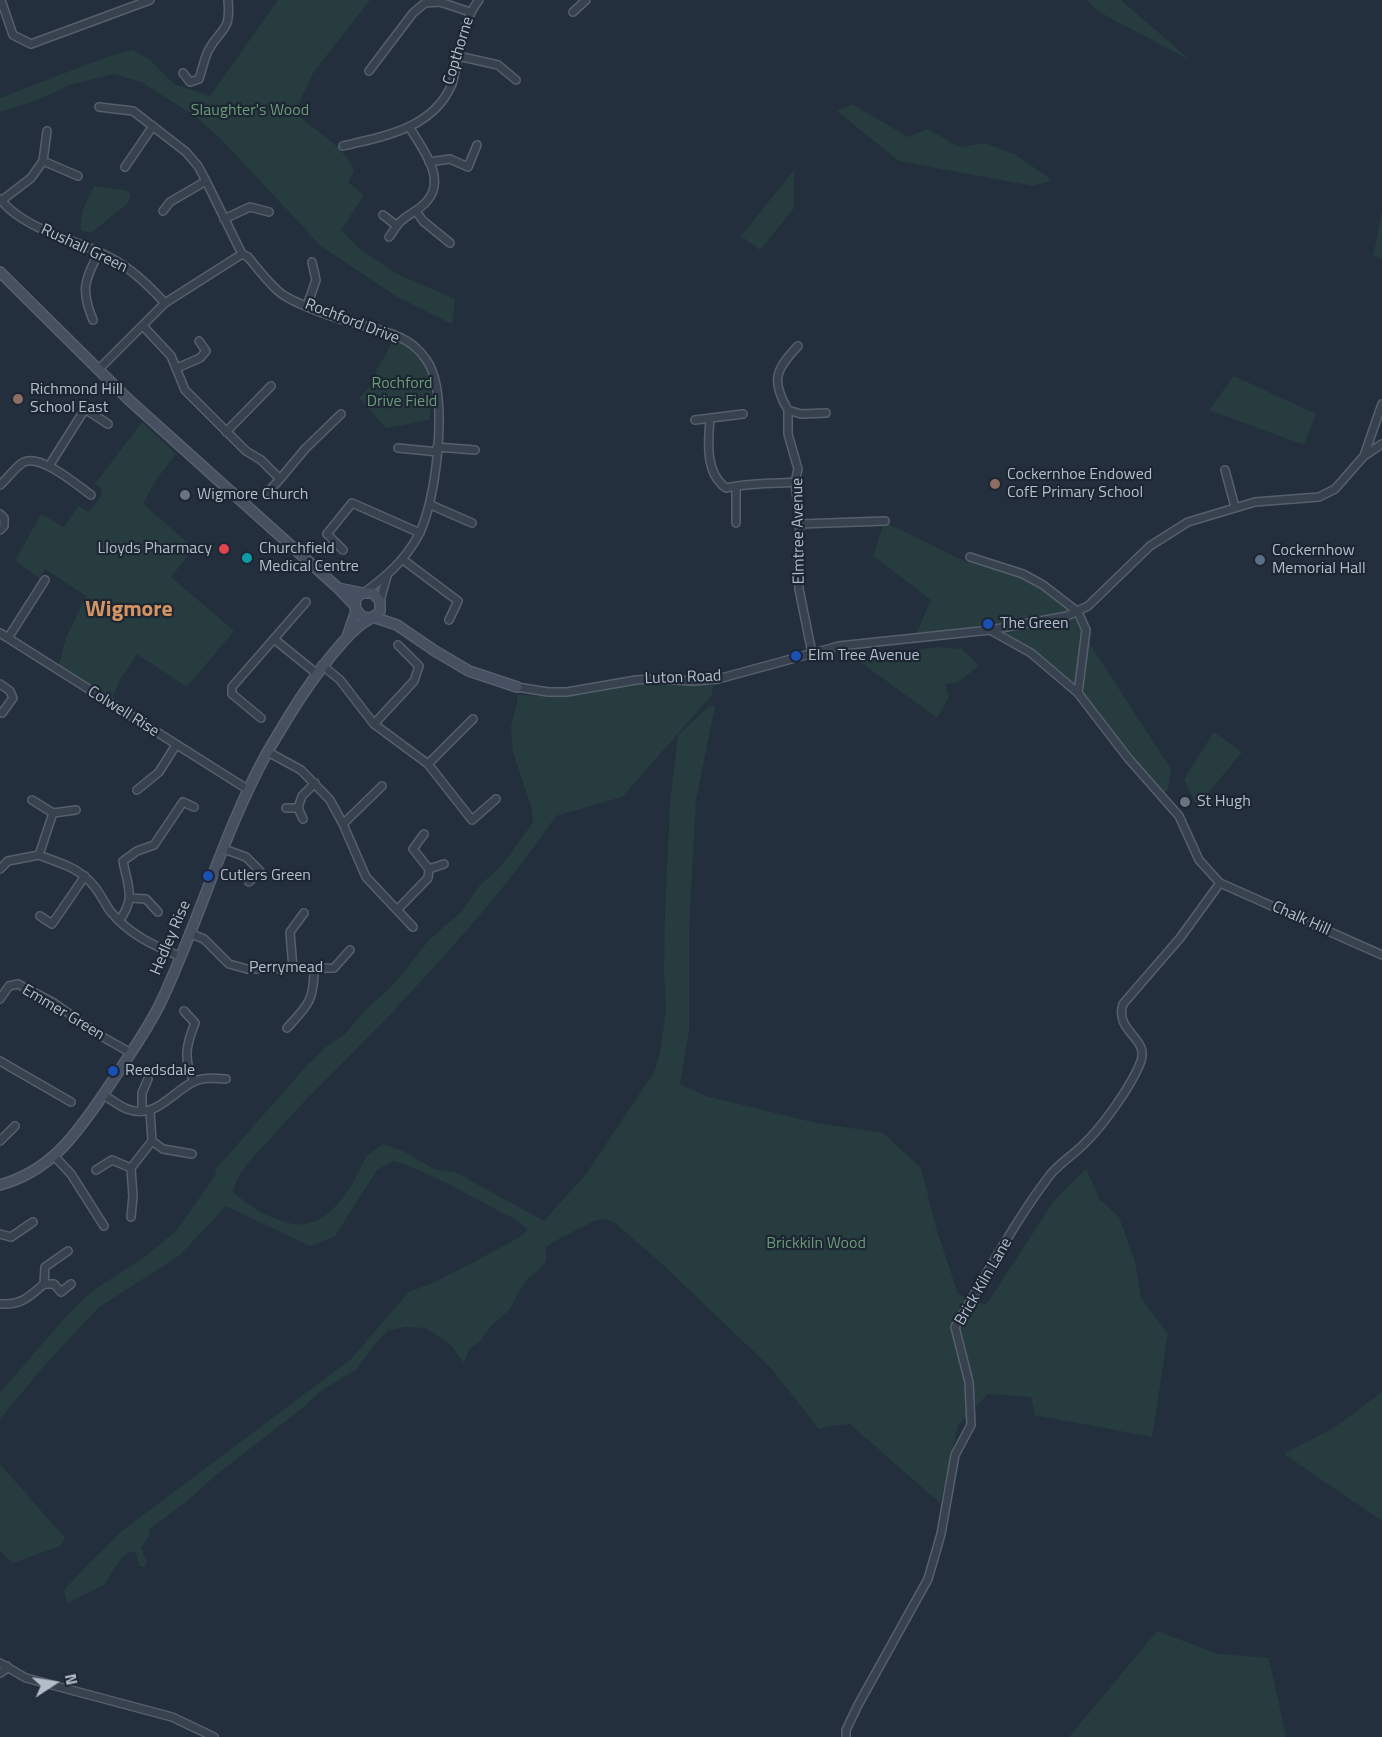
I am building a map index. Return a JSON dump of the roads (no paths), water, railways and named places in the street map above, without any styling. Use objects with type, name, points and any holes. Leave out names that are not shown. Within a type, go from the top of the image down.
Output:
[{"type":"street","points":[[1,0],[13,35],[31,44],[146,1]]},
{"type":"street","points":[[183,73],[190,82],[199,79],[209,50],[226,28],[230,16],[228,0]]},
{"type":"street","name":"Copthorne","points":[[343,146],[410,128],[440,103],[452,84],[470,12],[479,0]]},
{"type":"street","points":[[573,12],[586,0]]},
{"type":"street","points":[[369,71],[413,13],[425,3],[440,2],[470,12]]},
{"type":"street","points":[[458,56],[498,65],[516,80]]},
{"type":"street","name":"Rochford Drive","points":[[99,107],[133,111],[186,152],[198,166],[242,254],[248,257],[279,292],[339,319],[387,332],[416,348],[432,370],[438,398],[438,449],[431,505],[420,533],[402,559],[387,576],[364,593]]},
{"type":"street","points":[[125,167],[153,126]]},
{"type":"street","points":[[389,237],[401,221],[427,202],[434,190],[435,178],[429,162],[410,128]]},
{"type":"street","points":[[0,200],[31,178],[43,161],[47,131]]},
{"type":"street","points":[[429,162],[450,159],[468,166],[477,145]]},
{"type":"street","points":[[43,161],[78,176]]},
{"type":"street","points":[[163,211],[170,201],[206,181]]},
{"type":"street","name":"Rushall Green","points":[[0,200],[23,220],[99,252],[129,268],[165,303]]},
{"type":"street","points":[[224,219],[250,207],[269,212]]},
{"type":"street","points":[[416,211],[423,221],[450,243]]},
{"type":"street","points":[[383,215],[397,226]]},
{"type":"street","points":[[93,320],[87,306],[86,279],[99,252]]},
{"type":"street","points":[[99,369],[165,303],[242,254]]},
{"type":"street","points":[[307,306],[316,280],[312,262]]},
{"type":"street","points":[[0,272],[128,399],[338,588],[362,617],[397,625],[469,671],[517,687]]},
{"type":"street","points":[[143,326],[171,356],[184,390],[246,451],[261,460],[280,479]]},
{"type":"street","points":[[177,368],[200,358],[206,351],[199,341]]},
{"type":"street","name":"Elmtree Avenue","points":[[798,346],[782,363],[777,386],[788,410],[788,434],[798,469],[795,482],[800,524],[799,589],[812,653]]},
{"type":"street","points":[[226,432],[271,386]]},
{"type":"street","points":[[1364,456],[1382,404]]},
{"type":"street","points":[[49,466],[85,409],[108,424]]},
{"type":"street","points":[[788,410],[801,414],[826,413]]},
{"type":"street","points":[[268,492],[304,449],[341,414]]},
{"type":"street","points":[[695,420],[743,414]]},
{"type":"street","points":[[710,419],[708,439],[711,464],[718,482],[726,488],[751,483],[795,482]]},
{"type":"street","points":[[1078,612],[1088,606],[1150,546],[1188,522],[1255,502],[1319,497],[1335,489],[1364,456],[1382,444]]},
{"type":"street","points":[[398,448],[475,450]]},
{"type":"street","points":[[0,485],[24,462],[36,460],[49,466],[91,495]]},
{"type":"street","points":[[1225,470],[1235,507]]},
{"type":"street","points":[[736,486],[736,523]]},
{"type":"street","points":[[343,550],[327,534],[352,502],[420,533]]},
{"type":"street","points":[[431,505],[472,523]]},
{"type":"street","points":[[0,514],[4,518],[4,526],[0,530]]},
{"type":"street","points":[[800,524],[885,521]]},
{"type":"street","points":[[970,558],[1023,574],[1043,585],[1078,612],[1086,630],[1078,693]]},
{"type":"street","points":[[402,559],[458,601],[449,620]]},
{"type":"street","name":"Rochford Drive","points":[[381,603],[387,576]]},
{"type":"street","points":[[8,638],[45,580]]},
{"type":"street","points":[[338,588],[373,593],[397,625]]},
{"type":"street","points":[[355,608],[356,598],[364,593]]},
{"type":"street","points":[[261,718],[232,694],[232,687],[306,602]]},
{"type":"street","points":[[372,618],[380,611],[381,603]]},
{"type":"street","name":"Hedley Rise","points":[[347,637],[355,608]]},
{"type":"street","name":"Luton Road","points":[[517,687],[548,692],[567,692],[636,680],[718,679],[839,646],[990,630],[1078,612]]},
{"type":"street","name":"Hedley Rise","points":[[0,1185],[18,1180],[55,1157],[103,1095],[131,1053],[158,1007],[247,789],[319,669],[347,637],[372,618]]},
{"type":"street","points":[[990,630],[1026,650],[1078,693],[1128,758],[1179,816],[1199,860],[1220,883]]},
{"type":"street","name":"Colwell Rise","points":[[0,633],[247,789]]},
{"type":"street","points":[[274,639],[340,680],[374,724],[428,764],[472,820],[496,799]]},
{"type":"street","points":[[374,724],[414,681],[419,666],[398,645]]},
{"type":"street","points":[[0,684],[10,691],[13,699],[2,713]]},
{"type":"street","points":[[428,764],[473,719]]},
{"type":"street","points":[[137,790],[159,772],[176,745]]},
{"type":"street","points":[[268,752],[301,770],[330,800],[366,877],[413,927]]},
{"type":"street","points":[[303,819],[298,808],[302,796],[315,783]]},
{"type":"street","points":[[343,824],[382,786]]},
{"type":"street","points":[[32,800],[53,813],[76,810]]},
{"type":"street","points":[[119,921],[129,907],[130,898],[123,861],[136,852],[154,845],[183,802],[194,807]]},
{"type":"street","points":[[286,808],[298,808]]},
{"type":"street","points":[[39,855],[53,813]]},
{"type":"street","points":[[397,910],[428,878],[429,869],[413,849],[424,834]]},
{"type":"street","points":[[224,849],[246,857],[260,871],[249,882]]},
{"type":"street","points":[[0,868],[8,861],[39,855],[85,876],[119,921],[135,935],[179,956]]},
{"type":"street","points":[[429,869],[444,864]]},
{"type":"street","points":[[40,916],[52,924],[85,876]]},
{"type":"street","name":"Chalk Hill","points":[[1220,883],[1382,955]]},
{"type":"street","name":"Brick Kiln Lane","points":[[846,1737],[846,1730],[858,1705],[928,1579],[941,1534],[955,1455],[971,1425],[969,1382],[955,1327],[1033,1198],[1052,1172],[1091,1137],[1108,1117],[1123,1092],[1142,1056],[1142,1049],[1122,1022],[1124,1004],[1180,938],[1220,883]]},
{"type":"street","points":[[130,898],[146,899],[158,912]]},
{"type":"street","points":[[292,969],[290,932],[303,913]]},
{"type":"street","name":"Perrymead","points":[[189,933],[204,939],[229,964],[247,969],[334,968],[350,950]]},
{"type":"street","points":[[287,1028],[307,1006],[314,991],[314,969]]},
{"type":"street","name":"Emmer Green","points":[[0,999],[9,986],[18,984],[54,1003],[101,1036],[131,1053]]},
{"type":"street","points":[[184,1011],[195,1023],[187,1043],[187,1067],[194,1082]]},
{"type":"street","points":[[0,1061],[71,1102]]},
{"type":"street","points":[[103,1095],[128,1109],[146,1111],[172,1098],[194,1082],[209,1078],[226,1079]]},
{"type":"street","points":[[148,1079],[142,1093],[152,1141],[163,1149],[192,1154]]},
{"type":"street","points":[[0,1141],[15,1126]]},
{"type":"street","points":[[131,1216],[133,1196],[131,1168],[152,1141]]},
{"type":"street","points":[[55,1157],[71,1174],[104,1226]]},
{"type":"street","points":[[96,1170],[112,1160],[131,1168]]},
{"type":"street","points":[[0,1234],[11,1237],[33,1222]]},
{"type":"street","points":[[44,1284],[45,1267],[68,1251]]},
{"type":"street","points":[[0,1304],[14,1305],[27,1299],[44,1284],[54,1284],[61,1292],[71,1284]]},
{"type":"street","points":[[0,1673],[6,1669],[3,1664]]},
{"type":"street","points":[[3,1664],[26,1678],[172,1717],[214,1737]]},
{"type":"place","name":"Richmond Hill School East","points":[[18,399]]},
{"type":"place","name":"Cockernhoe Endowed CofE Primary School","points":[[995,484]]},
{"type":"place","name":"Wigmore Church","points":[[185,495]]},
{"type":"place","name":"Lloyds Pharmacy","points":[[224,549]]},
{"type":"place","name":"Churchfield Medical Centre","points":[[247,558]]},
{"type":"place","name":"Cockernhow Memorial Hall","points":[[1260,560]]},
{"type":"place","name":"The Green","points":[[988,624]]},
{"type":"place","name":"Elm Tree Avenue","points":[[796,656]]},
{"type":"place","name":"St Hugh","points":[[1185,802]]},
{"type":"place","name":"Cutlers Green","points":[[208,876]]},
{"type":"place","name":"Reedsdale","points":[[113,1071]]},
{"type":"district","name":"Wigmore","points":[[129,611]]},
{"type":"park label","name":"Slaughter's Wood","points":[[250,111]]},
{"type":"park label","name":"Rochford Drive Field","points":[[402,393]]},
{"type":"park label","name":"Brickkiln Wood","points":[[816,1244]]}]
